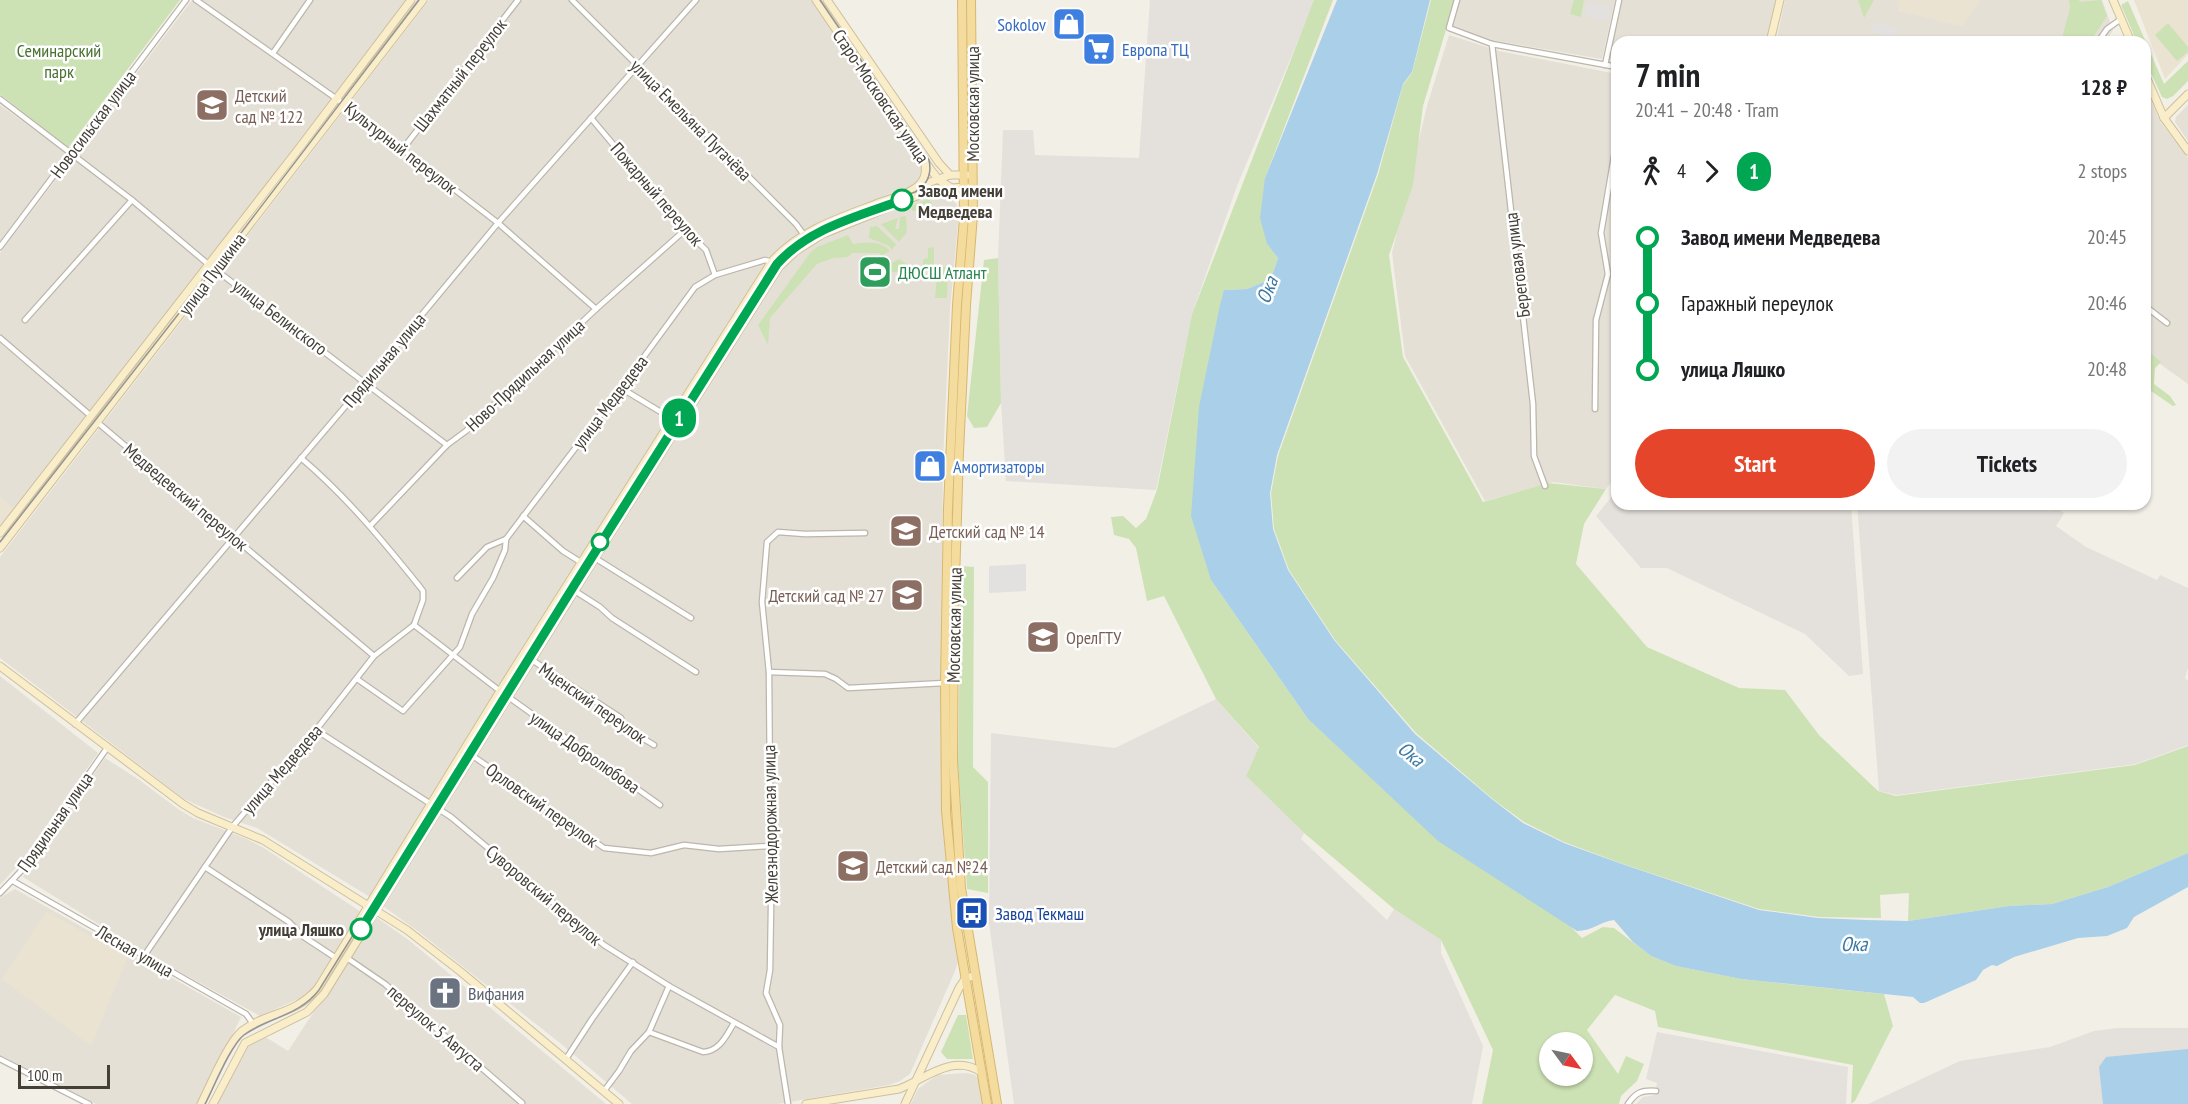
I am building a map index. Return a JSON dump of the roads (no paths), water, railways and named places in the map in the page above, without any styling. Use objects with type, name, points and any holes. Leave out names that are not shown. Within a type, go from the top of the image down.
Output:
[{"type":"main road","name":"улица Пушкина","points":[[0,533],[411,0]]},
{"type":"main road","name":"улица Пушкина","points":[[0,548],[423,0]]},
{"type":"main road","name":"Старо-Московская улица","points":[[816,0],[937,178],[951,187]]},
{"type":"main road","points":[[827,0],[936,159],[950,175]]},
{"type":"main road","name":"Московская улица","points":[[962,0],[968,175]]},
{"type":"main road","name":"Московская улица","points":[[971,0],[968,187],[973,215],[945,683],[946,811],[952,889],[987,1104]]},
{"type":"main road","points":[[1771,36],[1780,0]]},
{"type":"main road","points":[[2113,0],[2128,36]]},
{"type":"main road","points":[[2151,88],[2164,118],[2188,151]]},
{"type":"main road","points":[[2164,118],[2188,94]]},
{"type":"main road","points":[[918,186],[926,172],[924,158]]},
{"type":"main road","points":[[929,191],[937,178],[936,159]]},
{"type":"main road","points":[[201,1104],[237,1036],[254,1024],[308,999],[336,958],[500,691],[772,261],[804,234],[819,226],[891,199],[937,178],[968,175]]},
{"type":"main road","points":[[213,1104],[245,1043],[312,1008],[324,994],[589,567],[779,267],[796,250],[823,234],[929,191],[939,188],[968,187]]},
{"type":"main road","name":"Московская улица","points":[[950,613],[953,760],[962,888],[997,1104]]},
{"type":"main road","points":[[0,666],[183,804],[198,813],[263,840],[377,910],[427,944],[619,1104]]},
{"type":"main road","points":[[905,1104],[959,988],[965,979],[975,975]]},
{"type":"main road","points":[[806,1104],[899,1089],[945,1067],[967,1066],[981,1072]]},
{"type":"street","name":"Новосильская улица","points":[[0,247],[186,0]]},
{"type":"street","name":"Культурный переулок","points":[[196,0],[344,104],[498,223],[596,309]]},
{"type":"street","points":[[273,53],[310,0]]},
{"type":"street","name":"Шахматный переулок","points":[[402,150],[518,0]]},
{"type":"street","name":"улица Емельяна Пугачёва","points":[[572,0],[804,234],[809,242]]},
{"type":"street","name":"Прядильная улица","points":[[75,724],[498,223],[696,0]]},
{"type":"street","points":[[1457,0],[1449,28],[1492,44],[1611,66]]},
{"type":"street","points":[[1611,36],[1619,0]]},
{"type":"street","points":[[2102,36],[2107,28],[2121,19]]},
{"type":"street","points":[[1605,65],[1611,37]]},
{"type":"street","name":"Береговая улица","points":[[1492,44],[1533,404],[1534,456],[1545,486]]},
{"type":"street","name":"улица Белинского","points":[[0,99],[132,200],[208,264],[447,445]]},
{"type":"street","name":"Пожарный переулок","points":[[591,118],[685,230],[706,250],[715,275]]},
{"type":"street","points":[[1595,409],[1596,320],[1608,274],[1601,233],[1611,174]]},
{"type":"street","points":[[25,320],[132,200]]},
{"type":"street","name":"Ново-Прядильная улица","points":[[370,525],[447,445],[685,230]]},
{"type":"street","name":"улица Медведева","points":[[457,578],[487,547],[506,539],[692,290],[715,275],[765,260],[772,261]]},
{"type":"street","points":[[772,261],[779,267]]},
{"type":"street","points":[[2151,311],[2167,323]]},
{"type":"street","name":"Медведевский переулок","points":[[0,338],[374,656]]},
{"type":"street","points":[[621,388],[680,423]]},
{"type":"street","points":[[301,458],[330,482],[370,525],[423,591],[423,600],[414,625]]},
{"type":"street","points":[[523,516],[563,551],[589,567]]},
{"type":"street","name":"Железнодорожная улица","points":[[788,1104],[779,1047],[780,1025],[766,993],[770,970],[771,918],[768,672],[762,602],[768,542],[778,532],[865,533]]},
{"type":"street","points":[[357,679],[403,711],[463,642],[472,614],[493,578],[505,550],[506,539]]},
{"type":"street","points":[[595,558],[691,618]]},
{"type":"street","points":[[575,591],[600,607],[612,618],[696,672]]},
{"type":"street","name":"улица Медведева","points":[[144,956],[233,826],[316,730],[374,656],[414,625]]},
{"type":"street","name":"улица Добролюбова","points":[[414,625],[508,698],[660,805]]},
{"type":"street","name":"Мценский переулок","points":[[532,660],[621,718],[624,727],[654,745]]},
{"type":"street","points":[[768,672],[825,674],[848,688],[945,683]]},
{"type":"street","name":"Суворовский переулок","points":[[316,730],[440,809],[604,945],[669,986],[779,1047]]},
{"type":"street","name":"Прядильная улица","points":[[0,893],[13,881],[107,748]]},
{"type":"street","name":"Орловский переулок","points":[[473,756],[604,848],[651,853],[684,845],[719,849],[769,846]]},
{"type":"street","points":[[205,867],[290,922],[304,937],[336,958]]},
{"type":"street","name":"Лесная улица","points":[[13,881],[246,1014],[254,1024]]},
{"type":"street","name":"переулок 5 Августа","points":[[347,958],[385,984],[522,1103]]},
{"type":"street","points":[[566,1059],[633,962]]},
{"type":"street","points":[[604,1091],[631,1051],[649,1032],[669,986]]},
{"type":"street","points":[[649,1032],[708,1052],[722,1043],[734,1023]]},
{"type":"street","points":[[0,1059],[89,1104]]},
{"type":"street","points":[[1628,1104],[1637,1093],[1643,1090],[1656,1091]]},
{"type":"water","name":"Ока","points":[[1337,0],[1430,0],[1412,72],[1403,84],[1377,174],[1277,455],[1270,493],[1273,529],[1288,570],[1334,640],[1415,734],[1523,823],[1564,843],[1759,910],[1818,918],[1908,921],[2009,906],[2052,904],[2108,887],[2188,853],[2188,887],[2134,917],[2127,928],[2107,936],[2078,938],[2014,957],[1997,966],[1992,965],[1983,970],[1976,980],[1924,1003],[1920,1003],[1913,997],[1741,979],[1676,966],[1651,956],[1633,942],[1614,920],[1587,930],[1577,931],[1438,841],[1308,719],[1211,580],[1191,516],[1199,407],[1224,290],[1247,289],[1271,279],[1278,258],[1267,244],[1260,218],[1265,178]]},
{"type":"water","points":[[2188,1049],[2188,1104],[2103,1104],[2099,1067],[2106,1057]]},
{"type":"tram line","points":[[0,542],[205,280],[419,0]]},
{"type":"tram line","points":[[205,1104],[239,1040],[254,1029],[293,1011],[311,999],[319,990],[583,564],[775,263],[789,249],[822,228],[915,192],[925,182],[930,170],[929,160],[820,0]]},
{"type":"tram line","name":"1","points":[[361,929],[768,276],[782,259],[815,234],[902,200]]},
{"type":"place","name":"Sokolov","points":[[1069,24]]},
{"type":"place","name":"Европа ТЦ","points":[[1099,49]]},
{"type":"place","name":"Детский сад № 122","points":[[212,105]]},
{"type":"place","name":"Завод имени Медведева","points":[[902,200]]},
{"type":"place","name":"ДЮСШ Атлант","points":[[875,272]]},
{"type":"place","name":"Амортизаторы","points":[[930,466]]},
{"type":"place","name":"Детский сад № 14","points":[[906,531]]},
{"type":"place","name":"Детский сад № 27","points":[[907,595]]},
{"type":"place","name":"ОрелГТУ","points":[[1043,637]]},
{"type":"place","name":"Детский сад №24","points":[[853,866]]},
{"type":"place","name":"Завод Текмаш","points":[[972,913]]},
{"type":"place","name":"улица Ляшко","points":[[361,929]]},
{"type":"place","name":"Вифания","points":[[445,993]]},
{"type":"park label","name":"Семинарский парк","points":[[59,60]]}]
